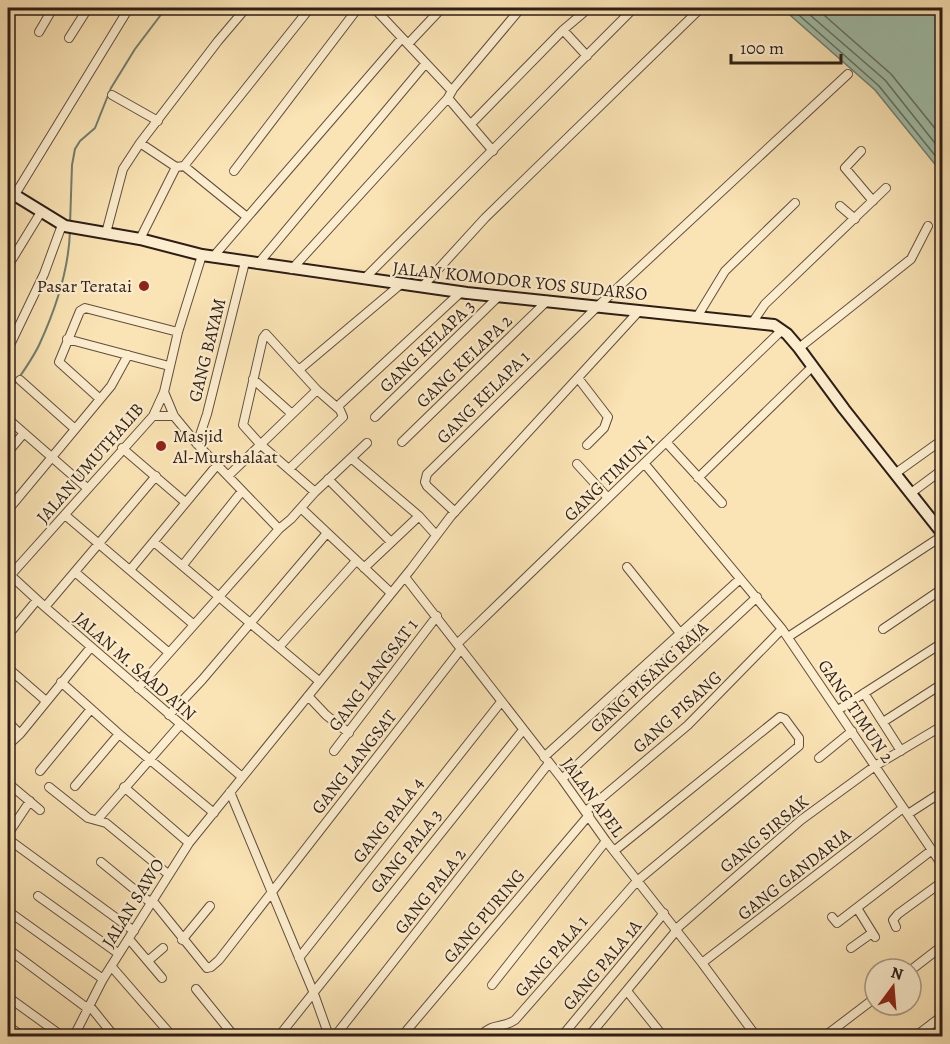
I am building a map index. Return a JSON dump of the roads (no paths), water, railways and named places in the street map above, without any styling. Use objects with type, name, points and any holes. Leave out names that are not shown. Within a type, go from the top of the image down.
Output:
[{"type":"street","points":[[8,16],[13,8]]},
{"type":"street","points":[[39,32],[53,8]]},
{"type":"street","points":[[69,38],[88,8]]},
{"type":"street","points":[[8,206],[11,193],[129,8]]},
{"type":"street","points":[[106,233],[123,169],[218,41],[246,8]]},
{"type":"street","points":[[140,239],[180,167],[310,8]]},
{"type":"street","points":[[234,171],[358,8]]},
{"type":"street","points":[[374,8],[426,63],[493,151]]},
{"type":"street","points":[[408,45],[442,8]]},
{"type":"street","points":[[292,269],[450,95],[521,8]]},
{"type":"street","points":[[364,279],[634,8]]},
{"type":"street","points":[[423,286],[485,218],[701,8]]},
{"type":"street","points":[[471,124],[584,9]]},
{"type":"street","points":[[563,30],[587,56]]},
{"type":"street","points":[[208,256],[247,217],[402,38]]},
{"type":"street","points":[[258,264],[426,63]]},
{"type":"street","name":"GANG KELAPA 1","points":[[455,512],[427,486],[425,482],[427,474],[597,307],[848,74]]},
{"type":"street","points":[[112,95],[158,121]]},
{"type":"street","points":[[141,143],[180,167],[247,217]]},
{"type":"street","points":[[861,151],[844,168],[873,201]]},
{"type":"street","points":[[752,323],[765,304],[886,188]]},
{"type":"street","name":"JALAN KOMODOR YOS SUDARSO","points":[[11,193],[63,225],[140,239],[208,256],[461,292],[770,324],[782,330]]},
{"type":"street","points":[[697,317],[725,271],[795,203]]},
{"type":"street","points":[[840,206],[855,219]]},
{"type":"street","points":[[8,266],[41,212]]},
{"type":"street","points":[[8,349],[44,274],[63,225]]},
{"type":"street","points":[[799,348],[911,259],[928,226]]},
{"type":"street","name":"JALAN UMUTHALIB","points":[[8,575],[153,416],[164,392],[178,332],[208,256]]},
{"type":"street","name":"GANG BAYAM","points":[[196,444],[207,414],[245,262]]},
{"type":"street","points":[[300,369],[401,284]]},
{"type":"street","points":[[337,407],[461,292]]},
{"type":"street","name":"GANG KELAPA 3","points":[[375,417],[499,296]]},
{"type":"street","name":"GANG KELAPA 2","points":[[402,442],[547,301]]},
{"type":"street","points":[[100,399],[59,361],[80,311],[85,308],[178,332]]},
{"type":"street","name":"JALAN SAWO","points":[[74,1036],[103,979],[189,843],[455,512],[639,311]]},
{"type":"street","points":[[782,330],[799,348],[844,410],[942,534],[788,637]]},
{"type":"street","name":"GANG TIMUN 1","points":[[459,647],[608,498],[782,330]]},
{"type":"street","points":[[289,469],[341,420],[342,413],[317,390],[266,334],[263,338],[243,425],[260,444],[315,492]]},
{"type":"street","points":[[67,339],[169,366]]},
{"type":"street","points":[[8,510],[116,379],[128,355]]},
{"type":"street","points":[[698,478],[813,366]]},
{"type":"street","points":[[578,378],[608,417],[604,428],[587,445]]},
{"type":"street","points":[[253,379],[292,414]]},
{"type":"street","points":[[20,380],[75,429]]},
{"type":"street","points":[[228,476],[317,390]]},
{"type":"street","points":[[164,392],[174,416],[196,444],[279,529]]},
{"type":"street","points":[[153,416],[174,416]]},
{"type":"street","points":[[8,418],[87,488]]},
{"type":"street","points":[[8,452],[24,433]]},
{"type":"street","points":[[896,473],[942,440]]},
{"type":"street","points":[[666,442],[722,503]]},
{"type":"street","points":[[138,687],[279,529],[367,443]]},
{"type":"street","points":[[123,448],[185,502]]},
{"type":"street","points":[[351,458],[419,516],[436,535]]},
{"type":"street","name":"GANG TIMUN 2","points":[[645,463],[788,637],[937,853],[942,865]]},
{"type":"street","points":[[577,464],[608,498]]},
{"type":"street","points":[[130,570],[217,465]]},
{"type":"street","points":[[911,493],[942,470]]},
{"type":"street","points":[[45,607],[156,476]]},
{"type":"street","points":[[328,479],[391,542]]},
{"type":"street","points":[[183,566],[242,491]]},
{"type":"street","points":[[301,508],[391,593]]},
{"type":"street","points":[[65,515],[193,624]]},
{"type":"street","points":[[364,568],[419,516]]},
{"type":"street","points":[[169,715],[327,533]]},
{"type":"street","points":[[154,542],[319,681]]},
{"type":"street","points":[[279,647],[356,561]]},
{"type":"street","points":[[627,567],[680,633]]},
{"type":"street","points":[[75,572],[168,652]]},
{"type":"street","name":"JALAN M. SAAD A'IN","points":[[8,575],[242,777]]},
{"type":"street","name":"JALAN APEL","points":[[405,577],[562,779],[606,841],[664,913],[675,931],[702,963],[756,1036]]},
{"type":"street","points":[[546,760],[740,579]]},
{"type":"street","points":[[883,629],[942,590]]},
{"type":"street","name":"GANG PISANG RAJA","points":[[562,779],[757,597]]},
{"type":"street","points":[[8,635],[37,600]]},
{"type":"street","name":"GANG LANGSAT 1","points":[[334,751],[436,616]]},
{"type":"street","name":"GANG PISANG","points":[[587,813],[688,725],[782,629]]},
{"type":"street","points":[[838,710],[942,644]]},
{"type":"street","points":[[8,745],[20,734],[91,647]]},
{"type":"street","name":"GANG LANGSAT","points":[[182,940],[207,968],[211,968],[219,960],[459,647]]},
{"type":"street","points":[[8,668],[46,701]]},
{"type":"street","points":[[61,682],[214,813]]},
{"type":"street","points":[[883,722],[942,684]]},
{"type":"street","points":[[864,693],[902,751]]},
{"type":"street","points":[[308,696],[349,733]]},
{"type":"street","name":"GANG PALA 4","points":[[299,958],[501,702]]},
{"type":"street","points":[[40,771],[91,709]]},
{"type":"street","name":"GANG PALA 1","points":[[480,1036],[492,1026],[505,1025],[515,1020],[637,881],[799,746],[799,738],[785,718],[778,718],[614,851]]},
{"type":"street","points":[[8,722],[20,734]]},
{"type":"street","points":[[97,820],[180,725]]},
{"type":"street","name":"GANG SIRSAK","points":[[589,1036],[675,931],[801,820],[876,766],[942,726]]},
{"type":"street","name":"GANG PALA 3","points":[[279,1036],[523,730]]},
{"type":"street","points":[[819,758],[852,731]]},
{"type":"street","points":[[75,786],[119,734]]},
{"type":"street","name":"GANG PALA 2","points":[[335,1036],[546,760]]},
{"type":"street","points":[[8,783],[40,810]]},
{"type":"street","points":[[49,787],[85,816],[106,823],[168,874]]},
{"type":"street","points":[[124,787],[189,843]]},
{"type":"street","points":[[230,792],[313,991],[329,1036]]},
{"type":"street","name":"GANG GANDARIA","points":[[702,963],[906,811],[942,792]]},
{"type":"street","points":[[8,834],[30,801]]},
{"type":"street","name":"GANG PURING","points":[[402,1036],[587,813]]},
{"type":"street","points":[[8,839],[134,931]]},
{"type":"street","points":[[492,985],[606,841]]},
{"type":"street","points":[[832,917],[837,923],[937,853]]},
{"type":"street","points":[[100,862],[152,902],[182,940],[210,906]]},
{"type":"street","points":[[896,927],[893,920],[898,914],[942,882]]},
{"type":"street","points":[[38,896],[119,954]]},
{"type":"street","points":[[851,948],[874,935],[856,908]]},
{"type":"street","points":[[8,911],[103,979]]},
{"type":"street","name":"GANG PALA 1A","points":[[562,1036],[664,913]]},
{"type":"street","points":[[129,939],[162,978]]},
{"type":"street","points":[[923,961],[942,946]]},
{"type":"street","points":[[149,960],[163,948]]},
{"type":"street","points":[[8,949],[88,1006],[114,1036]]},
{"type":"street","points":[[111,966],[172,1036]]},
{"type":"street","points":[[196,989],[234,1036]]},
{"type":"street","points":[[627,991],[663,1036]]},
{"type":"street","points":[[8,997],[62,1036]]},
{"type":"street","points":[[825,1036],[863,1007]]},
{"type":"street","points":[[916,1036],[942,1016]]},
{"type":"street","points":[[8,1026],[22,1036]]},
{"type":"water","points":[[782,8],[942,8],[942,173],[875,90]]},
{"type":"waterway","points":[[70,225],[72,165],[75,149],[80,141],[95,128],[111,88],[135,49],[166,8]]},
{"type":"waterway","points":[[8,394],[37,350],[51,316],[61,288],[70,230]]},
{"type":"place","name":"Pasar Teratai","points":[[144,286]]},
{"type":"place","name":"Masjid Al-Murshalaat","points":[[161,446]]}]
